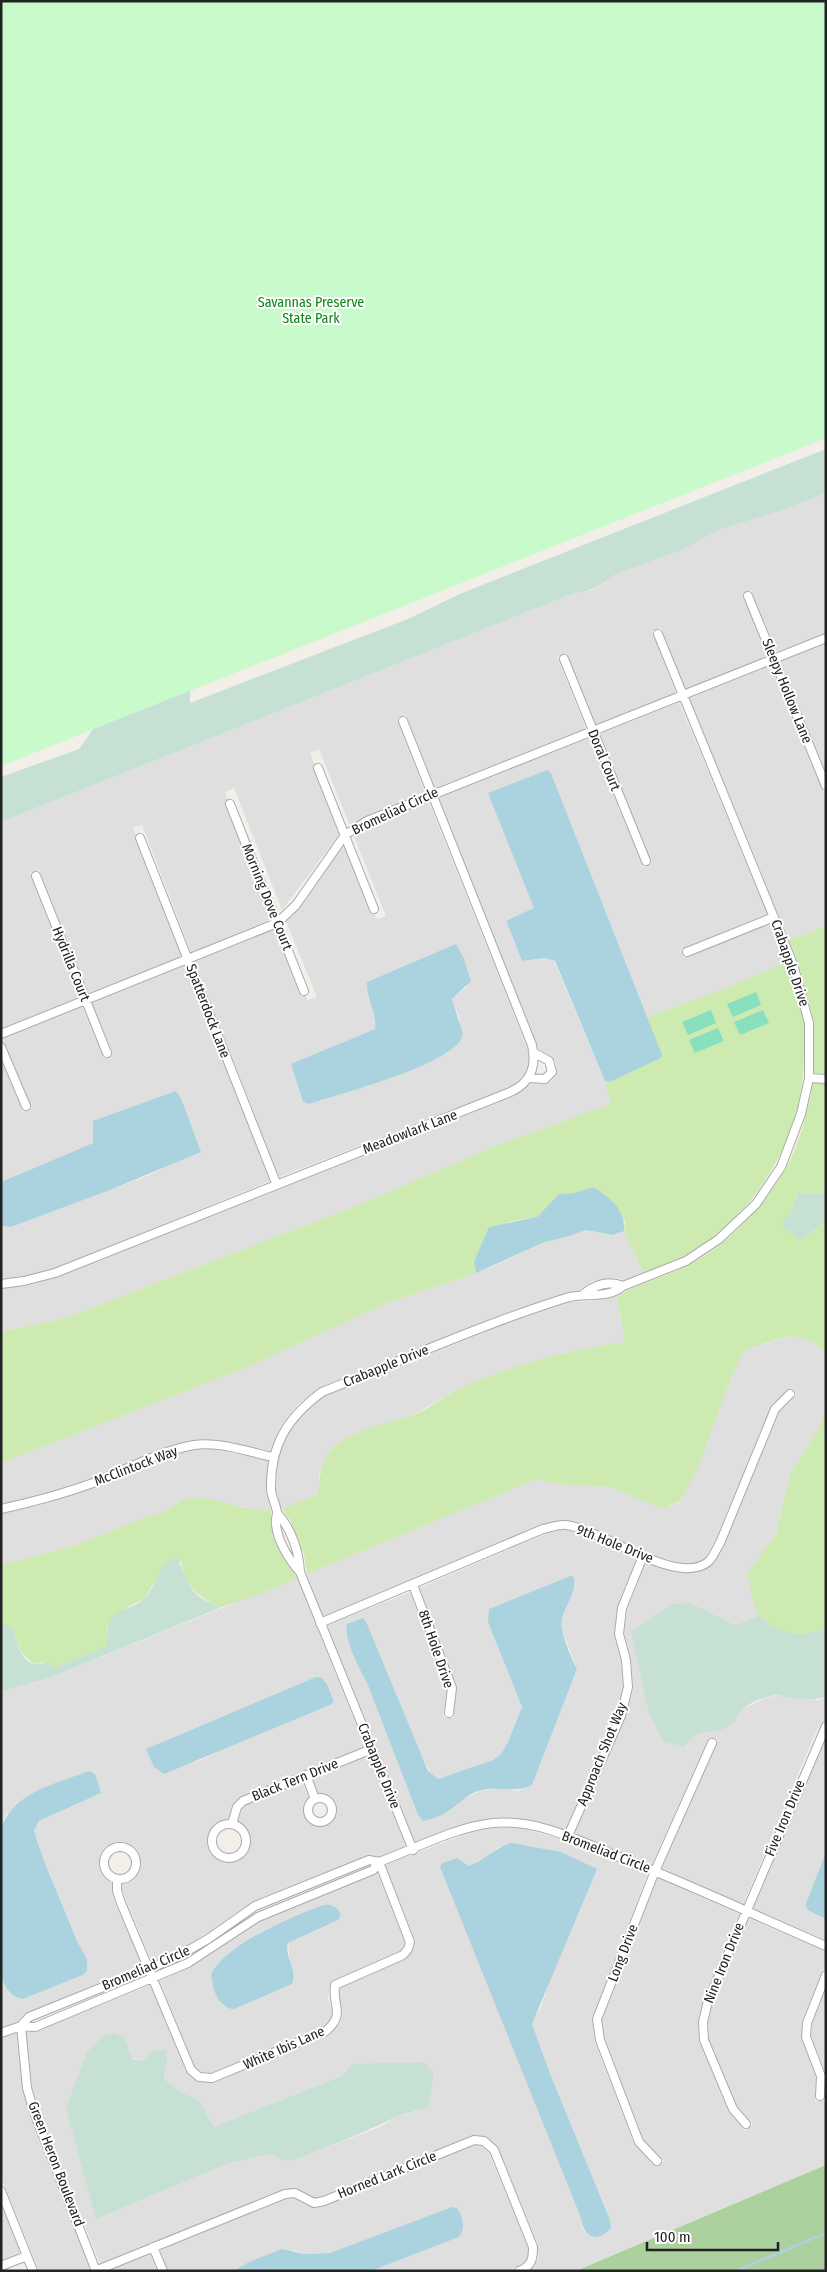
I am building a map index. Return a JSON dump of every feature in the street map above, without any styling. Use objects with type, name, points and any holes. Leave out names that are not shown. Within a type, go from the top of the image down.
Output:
[{"type":"street","name":"Sleepy Hollow Lane","points":[[748,596],[826,786]]},
{"type":"street","name":"Crabapple Drive","points":[[413,1850],[300,1572],[300,1557],[286,1522],[277,1513],[271,1491],[273,1457],[285,1429],[302,1406],[322,1392],[519,1313],[582,1295],[593,1297],[616,1292],[624,1286],[686,1261],[719,1239],[756,1204],[781,1167],[802,1114],[809,1078],[810,1023],[793,964],[658,634]]},
{"type":"street","name":"Bromeliad Circle","points":[[1,1034],[277,923],[296,905],[345,835],[367,821],[826,638]]},
{"type":"street","name":"Doral Court","points":[[564,659],[592,732],[646,861]]},
{"type":"street","points":[[403,721],[533,1052],[534,1065],[530,1078]]},
{"type":"street","points":[[318,768],[374,909]]},
{"type":"street","name":"Morning Dove Court","points":[[230,804],[304,991]]},
{"type":"street","name":"Spatterdock Lane","points":[[140,838],[276,1183]]},
{"type":"street","name":"Hydrilla Court","points":[[36,876],[107,1052]]},
{"type":"street","points":[[687,952],[774,917]]},
{"type":"street","points":[[1,1047],[26,1106]]},
{"type":"street","name":"Meadowlark Lane","points":[[1,1284],[24,1281],[55,1273],[276,1183],[508,1093],[523,1085],[530,1078],[545,1079],[552,1072],[549,1061],[533,1052]]},
{"type":"street","points":[[809,1078],[826,1079]]},
{"type":"street","name":"9th Hole Drive","points":[[320,1623],[544,1530],[565,1525],[582,1529],[643,1556],[680,1568],[696,1568],[709,1562],[720,1543],[775,1409],[790,1394]]},
{"type":"street","name":"McClintock Way","points":[[1,1509],[37,1502],[172,1450],[194,1445],[213,1445],[273,1457]]},
{"type":"street","name":"Approach Shot Way","points":[[568,1836],[621,1716],[628,1687],[626,1660],[619,1634],[622,1608],[643,1556]]},
{"type":"street","name":"8th Hole Drive","points":[[413,1586],[452,1688],[449,1713]]},
{"type":"street","name":"Five Iron Drive","points":[[746,1911],[826,1726]]},
{"type":"street","name":"Long Drive","points":[[657,2161],[639,2142],[600,2040],[597,2018],[655,1871],[712,1743]]},
{"type":"street","name":"Black Tern Drive","points":[[232,1824],[237,1807],[243,1801],[372,1749]]},
{"type":"street","points":[[306,1775],[315,1798]]},
{"type":"street","name":"Bromeliad Circle","points":[[20,2026],[29,2017],[185,1953],[246,1911],[268,1900],[369,1860],[379,1862],[467,1828],[492,1823],[528,1824],[568,1836],[655,1871],[826,1946]]},
{"type":"street","name":"Black Tern Drive","points":[[232,1824],[242,1830],[246,1841],[242,1851],[232,1857],[227,1857],[218,1852],[213,1838],[222,1826],[232,1824]]},
{"type":"street","points":[[121,1847],[133,1854],[136,1865],[128,1877],[118,1879],[107,1873],[104,1861],[110,1850],[121,1847]]},
{"type":"street","name":"Bromeliad Circle","points":[[1,2033],[20,2026],[34,2027],[154,1979],[197,1959],[258,1917],[374,1870],[379,1862]]},
{"type":"street","name":"White Ibis Lane","points":[[118,1879],[117,1891],[121,1903],[191,2070],[199,2076],[212,2078],[326,2031],[336,2021],[338,2012],[333,1997],[335,1985],[403,1955],[408,1949],[410,1942],[379,1862]]},
{"type":"street","name":"Nine Iron Drive","points":[[746,1911],[708,2001],[703,2022],[704,2040],[707,2049],[733,2109],[746,2124]]},
{"type":"street","points":[[820,2096],[821,2076],[806,2037],[807,2023],[826,1975]]},
{"type":"street","name":"Green Heron Boulevard","points":[[20,2026],[28,2088],[35,2115],[96,2271]]},
{"type":"street","name":"Horned Lark Circle","points":[[96,2271],[285,2194],[295,2193],[314,2203],[324,2201],[474,2140],[484,2141],[494,2150],[533,2247],[533,2260],[526,2268],[519,2271]]},
{"type":"street","points":[[1,2191],[34,2271]]},
{"type":"street","points":[[153,2247],[163,2271]]},
{"type":"street","points":[[1,2266],[27,2256]]},
{"type":"shaded area","points":[[826,493],[826,633],[777,652],[751,590],[742,594],[767,656],[685,690],[661,628],[652,631],[676,694],[596,726],[566,653],[557,657],[586,729],[435,788],[406,715],[397,719],[425,792],[365,817],[350,826],[319,749],[310,753],[341,832],[282,910],[234,788],[225,792],[274,918],[191,952],[142,825],[133,828],[182,956],[88,993],[39,870],[30,873],[79,997],[1,1030],[1,822],[572,594],[592,590],[605,583],[614,575],[682,550],[719,530],[786,509]]},
{"type":"shaded area","points":[[826,643],[826,772],[780,660]]},
{"type":"shaded area","points":[[771,664],[826,799],[826,926],[789,940],[689,698]]},
{"type":"shaded area","points":[[679,702],[768,915],[681,950],[684,958],[771,923],[780,944],[776,945],[783,964],[723,989],[647,1017],[551,773],[547,770],[489,793],[534,908],[506,922],[522,961],[546,958],[554,961],[605,1081],[612,1104],[495,1146],[361,1204],[68,1317],[1,1332],[1,1288],[24,1286],[57,1277],[510,1098],[523,1091],[531,1083],[543,1084],[552,1081],[557,1072],[556,1063],[550,1055],[538,1049],[438,796],[590,738],[643,867],[652,863],[599,734]]},
{"type":"shaded area","points":[[428,800],[527,1047],[529,1058],[527,1072],[513,1086],[279,1177],[194,961],[277,927],[307,1000],[317,997],[286,921],[345,842],[377,919],[386,916],[353,834]],"holes":[[[468,986],[452,999],[460,1020],[391,1078],[309,1104],[303,1102],[292,1064],[375,1029],[376,1019],[367,993]]]},
{"type":"shaded area","points":[[185,964],[270,1181],[53,1269],[23,1277],[1,1279],[1,1226],[11,1227],[147,1176],[200,1150],[181,1098],[176,1091],[94,1133],[93,1143],[1,1182],[1,1060],[23,1112],[32,1108],[3,1039],[82,1005],[104,1058],[113,1054],[91,1002]]},
{"type":"shaded area","points":[[586,1230],[613,1235],[624,1231],[644,1274],[625,1280],[615,1278],[593,1281],[578,1291],[517,1309],[321,1387],[298,1404],[281,1426],[270,1451],[215,1440],[194,1441],[170,1446],[92,1478],[36,1497],[1,1505],[1,1463],[245,1368],[390,1302],[492,1267],[545,1242]]},
{"type":"shaded area","points":[[617,1296],[625,1342],[565,1353],[505,1371],[456,1390],[415,1414],[347,1438],[331,1450],[319,1474],[318,1494],[285,1509],[281,1508],[276,1491],[278,1457],[289,1431],[306,1410],[325,1396],[520,1318],[570,1302],[593,1301]]},
{"type":"shaded area","points":[[797,1336],[812,1340],[826,1352],[826,1407],[821,1424],[790,1475],[776,1534],[748,1574],[759,1616],[735,1625],[691,1603],[644,1692],[648,1711],[685,1747],[694,1735],[733,1724],[741,1710],[765,1698],[779,1695],[819,1700],[826,1696],[826,1717],[815,1734],[743,1905],[661,1868],[718,1740],[709,1738],[652,1864],[574,1834],[625,1716],[633,1687],[631,1660],[624,1633],[627,1609],[646,1562],[680,1573],[696,1573],[713,1564],[724,1544],[780,1411],[797,1394],[791,1388],[771,1408],[715,1541],[705,1558],[695,1564],[681,1564],[645,1552],[585,1525],[564,1520],[542,1525],[323,1617],[307,1574],[537,1479],[556,1484],[610,1487],[662,1509],[680,1502],[730,1380],[745,1350],[781,1338]]},
{"type":"shaded area","points":[[212,1449],[268,1460],[266,1492],[271,1510],[256,1512],[244,1507],[182,1500],[161,1514],[148,1516],[74,1546],[1,1565],[1,1514],[38,1506],[95,1487],[173,1455],[195,1450]]},
{"type":"shaded area","points":[[564,1529],[637,1559],[617,1608],[614,1635],[621,1661],[623,1687],[616,1715],[565,1830],[529,1820],[492,1818],[466,1824],[416,1844],[327,1625],[410,1592],[447,1689],[443,1717],[453,1718],[457,1687],[419,1588],[545,1534]],"holes":[[[573,1576],[575,1586],[566,1606],[561,1627],[577,1669],[532,1785],[517,1791],[505,1788],[479,1791],[464,1799],[448,1813],[424,1821],[418,1815],[367,1683],[360,1670],[421,1755],[432,1776],[438,1779],[493,1760],[501,1754],[508,1742],[522,1707],[494,1637],[489,1609]]]},
{"type":"shaded area","points":[[297,1578],[365,1747],[240,1797],[233,1805],[229,1819],[219,1822],[211,1830],[208,1838],[210,1850],[214,1856],[225,1862],[241,1858],[247,1853],[251,1841],[247,1828],[238,1821],[243,1806],[302,1782],[309,1797],[303,1807],[306,1819],[319,1826],[330,1823],[337,1814],[336,1804],[330,1796],[318,1793],[312,1778],[369,1755],[406,1847],[379,1857],[367,1856],[266,1896],[243,1908],[183,1950],[152,1962],[122,1890],[122,1884],[131,1880],[139,1872],[141,1865],[139,1855],[127,1843],[111,1845],[101,1854],[99,1868],[103,1876],[112,1883],[112,1893],[116,1905],[142,1965],[27,2013],[18,2022],[1,2029],[1,1977],[10,1994],[23,1999],[83,1975],[87,1971],[87,1959],[78,1943],[44,1861],[34,1831],[39,1821],[101,1793],[6,1814],[1,1828],[1,1692],[51,1677]],"holes":[[[293,1687],[245,1739],[192,1764],[272,1697]]]},
{"type":"shaded area","points":[[826,1735],[826,1852],[805,1906],[809,1911],[826,1919],[826,1940],[752,1909]]},
{"type":"shaded area","points":[[516,1827],[566,1840],[648,1873],[592,2020],[595,2042],[634,2144],[656,2167],[664,2161],[643,2140],[605,2039],[602,2019],[657,1877],[739,1914],[703,2000],[698,2022],[699,2042],[728,2111],[745,2131],[753,2124],[737,2106],[709,2039],[708,2022],[713,2002],[748,1918],[826,1951],[826,1963],[802,2021],[801,2037],[816,2077],[815,2101],[825,2101],[826,2078],[826,2165],[576,2271],[530,2271],[538,2260],[538,2245],[498,2149],[488,2138],[474,2135],[322,2196],[315,2198],[297,2189],[283,2190],[100,2264],[40,2113],[32,2087],[26,2031],[36,2031],[150,1985],[186,2072],[198,2081],[214,2082],[329,2034],[341,2022],[343,2011],[338,1997],[339,1987],[404,1959],[412,1952],[415,1940],[385,1865],[469,1833],[492,1828]],"holes":[[[500,1846],[548,1986],[540,2010],[532,2020],[532,2030],[610,2220],[597,2237],[587,2234],[582,2228],[581,2218],[441,1867],[442,1863],[457,1858],[469,1866],[482,1860]],[[124,2037],[133,2058],[142,2061],[152,2051],[167,2061],[164,2079],[180,2093],[199,2101],[213,2128],[342,2076],[352,2064],[419,2111],[398,2116],[380,2127],[288,2162],[269,2154],[227,2164],[96,2219]]]},
{"type":"shaded area","points":[[377,1872],[405,1942],[400,1951],[332,1981],[328,1997],[332,2013],[331,2019],[323,2027],[212,2073],[201,2072],[195,2067],[160,1981],[199,1962],[260,1921]],"holes":[[[323,1905],[338,1920],[288,1943],[292,1984],[234,2009],[223,2006],[212,1982],[211,1974],[223,1959],[263,1931]]]},
{"type":"shaded area","points":[[826,1988],[826,2074],[811,2036],[812,2023]]},
{"type":"shaded area","points":[[16,2033],[23,2089],[31,2116],[90,2268],[83,2271],[39,2271],[1,2177],[1,2038]]},
{"type":"shaded area","points":[[474,2145],[481,2145],[489,2153],[528,2248],[528,2259],[523,2264],[507,2271],[371,2271],[459,2237],[463,2224],[452,2207],[330,2253],[304,2254],[292,2250],[249,2262],[233,2271],[168,2271],[160,2250],[286,2199],[294,2198],[315,2208],[325,2205]]},
{"type":"shaded area","points":[[1,2205],[21,2254],[1,2262]]},
{"type":"shaded area","points":[[150,2254],[157,2271],[108,2271]]},
{"type":"green space","name":"Savannas Preserve State Park","points":[[1,1],[826,1],[826,438],[1,766]]},
{"type":"green space","points":[[826,449],[826,493],[786,509],[719,530],[682,550],[614,575],[594,588],[572,594],[1,822],[1,777],[79,749],[111,704],[198,680],[190,692],[190,703],[408,619],[462,593]]},
{"type":"green space","points":[[826,926],[826,1074],[814,1073],[814,1021],[798,962],[789,940]]},
{"type":"green space","points":[[780,944],[791,973],[805,1027],[801,1090],[792,1125],[778,1158],[759,1189],[736,1217],[709,1240],[678,1260],[644,1274],[624,1231],[625,1221],[593,1187],[574,1193],[559,1194],[537,1217],[508,1222],[474,1262],[476,1273],[390,1302],[245,1368],[1,1463],[1,1332],[68,1317],[361,1204],[495,1146],[611,1104],[605,1081],[610,1082],[661,1058],[647,1017],[723,989],[782,964],[776,945]]},
{"type":"green space","points":[[756,992],[761,1005],[733,1017],[727,1004]]},
{"type":"green space","points":[[711,1010],[716,1023],[688,1035],[682,1022]]},
{"type":"green space","points":[[763,1010],[769,1023],[740,1035],[734,1022]]},
{"type":"green space","points":[[718,1028],[724,1041],[695,1053],[689,1040]]},
{"type":"green space","points":[[813,1083],[826,1083],[826,1193],[798,1194],[790,1214],[783,1222],[800,1241],[826,1221],[826,1352],[805,1339],[796,1337],[778,1339],[745,1350],[730,1380],[698,1467],[680,1501],[662,1509],[610,1487],[556,1484],[537,1479],[307,1574],[304,1555],[290,1520],[282,1509],[318,1494],[321,1470],[333,1448],[341,1441],[361,1431],[419,1413],[456,1390],[497,1373],[560,1354],[625,1342],[617,1296],[702,1258],[730,1237],[754,1212],[776,1184],[790,1160],[802,1127]]},
{"type":"green space","points":[[826,1193],[826,1221],[800,1241],[788,1229],[785,1230],[782,1222],[790,1214],[798,1194]]},
{"type":"green space","points":[[826,1407],[826,1628],[799,1634],[782,1632],[766,1624],[760,1617],[754,1603],[747,1574],[776,1534],[790,1475],[821,1424]]},
{"type":"green space","points":[[200,1498],[253,1510],[271,1510],[272,1528],[278,1546],[297,1578],[263,1593],[219,1608],[194,1590],[186,1578],[181,1561],[154,1583],[144,1599],[126,1608],[107,1627],[108,1641],[106,1647],[54,1668],[50,1667],[51,1663],[35,1664],[24,1655],[19,1648],[15,1634],[1,1624],[1,1565],[74,1546],[148,1516],[161,1514],[182,1500]]},
{"type":"green space","points":[[177,1557],[191,1588],[199,1597],[220,1608],[51,1677],[1,1692],[1,1624],[12,1627],[19,1649],[25,1659],[35,1664],[51,1662],[50,1667],[54,1668],[105,1647],[109,1624],[113,1617],[145,1598],[162,1569]]},
{"type":"green space","points":[[691,1603],[735,1625],[759,1616],[774,1627],[790,1633],[807,1633],[826,1628],[826,1696],[818,1699],[790,1698],[777,1695],[768,1697],[745,1707],[731,1725],[701,1733],[690,1740],[685,1747],[663,1741],[648,1711],[631,1632],[673,1604]]},
{"type":"green space","points":[[114,2033],[124,2037],[133,2059],[142,2061],[152,2051],[165,2050],[167,2061],[164,2079],[180,2092],[199,2101],[214,2127],[342,2076],[352,2064],[424,2062],[434,2073],[429,2106],[400,2115],[343,2141],[288,2162],[269,2154],[227,2164],[96,2219],[66,2108],[87,2052],[104,2035]]},
{"type":"green space","points":[[826,2165],[826,2271],[576,2271],[604,2259]]},
{"type":"water","points":[[547,770],[551,773],[662,1055],[661,1058],[610,1082],[605,1081],[555,961],[545,958],[522,961],[506,921],[534,908],[488,793]]},
{"type":"water","points":[[456,944],[464,959],[471,981],[452,999],[463,1034],[456,1045],[441,1056],[420,1067],[309,1104],[303,1102],[291,1064],[375,1029],[367,982]]},
{"type":"water","points":[[176,1091],[181,1098],[201,1152],[110,1190],[11,1227],[1,1226],[1,1182],[93,1143],[93,1121]]},
{"type":"water","points":[[593,1187],[611,1200],[620,1210],[624,1231],[613,1235],[586,1230],[545,1242],[476,1273],[474,1262],[489,1227],[537,1217],[559,1194],[574,1193]]},
{"type":"water","points":[[573,1576],[574,1589],[563,1615],[562,1628],[568,1649],[577,1669],[532,1785],[519,1789],[485,1789],[478,1791],[466,1797],[446,1813],[423,1821],[418,1815],[367,1683],[353,1654],[347,1637],[347,1624],[363,1618],[367,1624],[428,1771],[438,1779],[493,1760],[501,1754],[522,1707],[488,1622],[489,1609]]},
{"type":"water","points":[[316,1677],[322,1678],[327,1684],[334,1702],[330,1705],[164,1774],[154,1767],[146,1749]]},
{"type":"water","points":[[89,1771],[95,1774],[101,1793],[39,1821],[34,1831],[44,1861],[78,1943],[87,1959],[87,1971],[83,1975],[23,1999],[18,1998],[9,1991],[1,1977],[1,1828],[7,1815],[26,1797],[50,1785]]},
{"type":"water","points":[[512,1843],[561,1852],[597,1869],[532,2024],[549,2071],[610,2220],[611,2228],[601,2236],[596,2237],[588,2234],[582,2225],[581,2218],[440,1867],[442,1863],[457,1858],[469,1866],[501,1847]]},
{"type":"water","points":[[826,1852],[826,1919],[809,1911],[805,1906]]},
{"type":"water","points":[[323,1905],[334,1906],[341,1914],[338,1920],[288,1943],[287,1948],[293,1974],[292,1984],[234,2009],[228,2008],[220,2001],[214,1991],[211,1974],[219,1963],[231,1952],[261,1932]]},
{"type":"water","points":[[452,2207],[457,2208],[462,2219],[463,2226],[459,2237],[371,2271],[233,2271],[249,2262],[282,2249],[304,2254],[330,2253]]},
{"type":"waterway","points":[[736,2271],[826,2233]]}]
